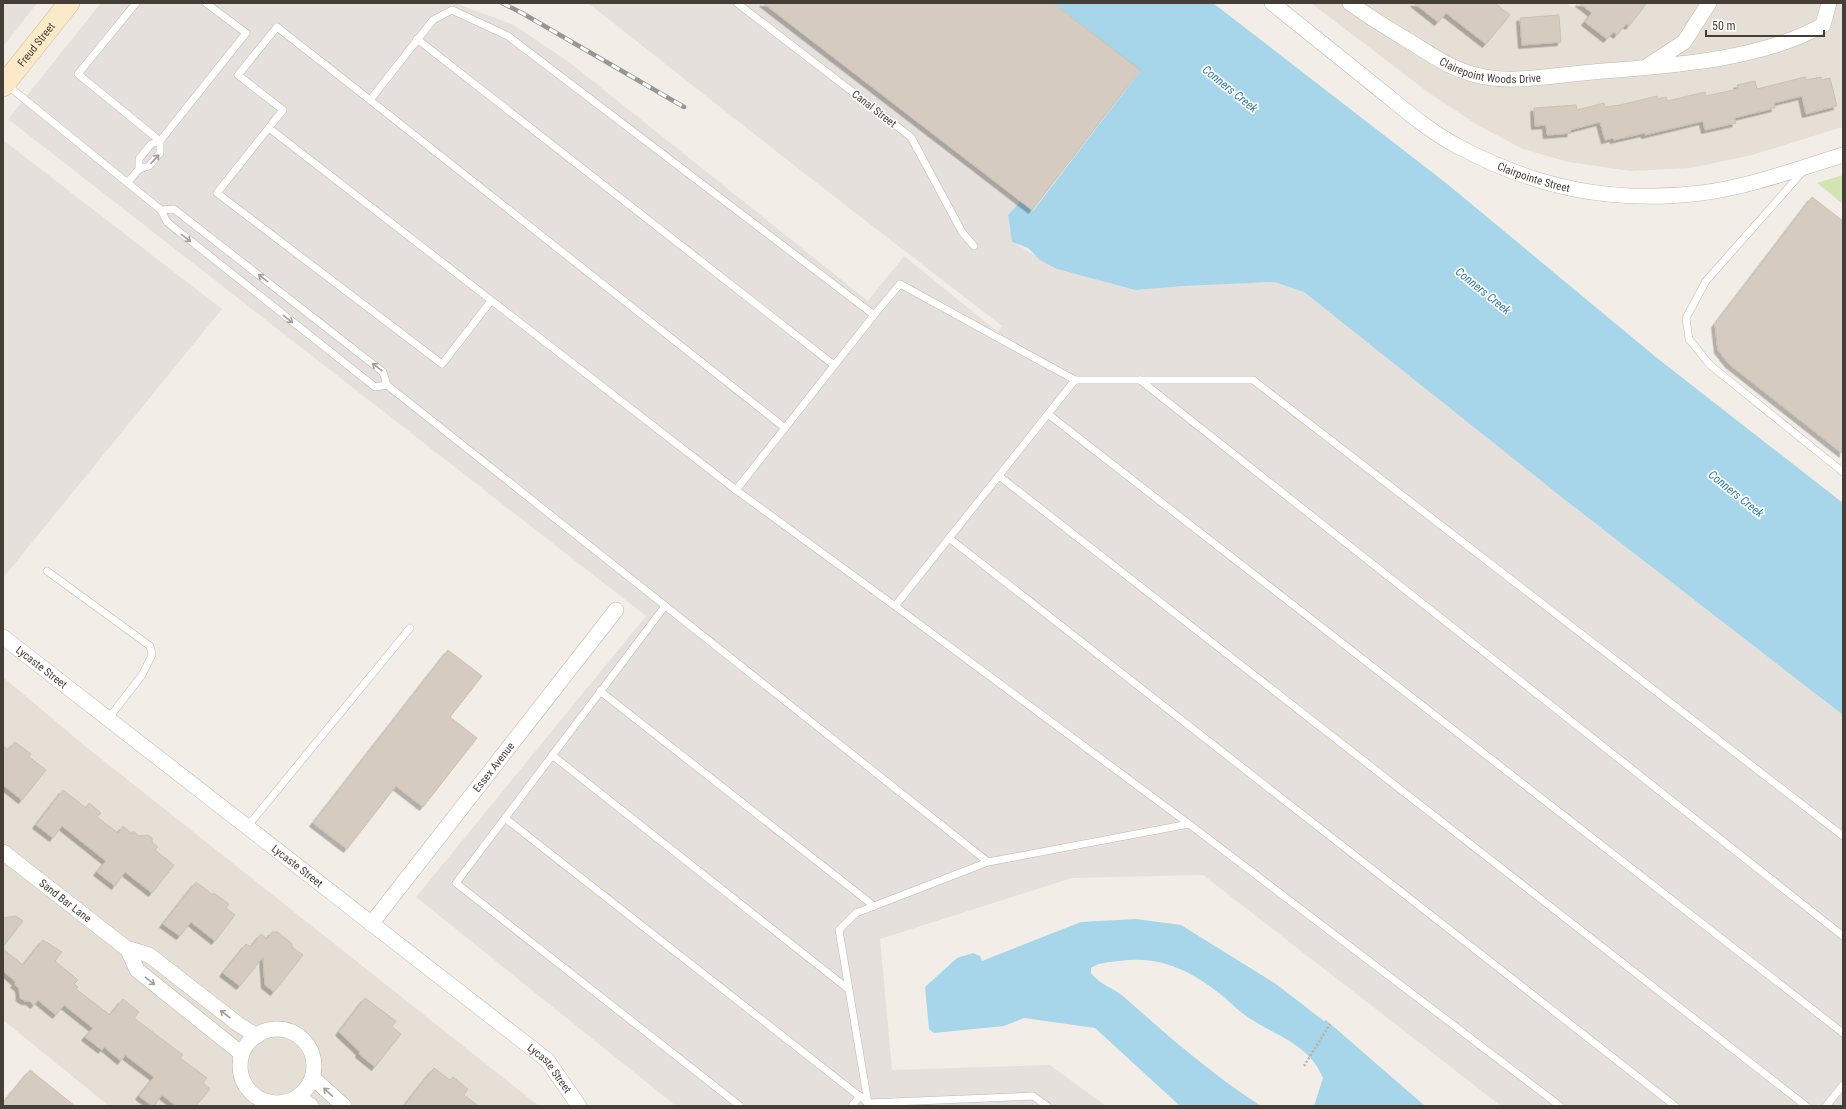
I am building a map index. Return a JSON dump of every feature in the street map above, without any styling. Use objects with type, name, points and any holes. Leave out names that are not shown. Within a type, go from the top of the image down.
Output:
[{"type":"street","name":"Freud Street","points":[[4,85],[68,3]]},
{"type":"street","name":"Clairpointe Street","points":[[1272,3],[1408,112],[1457,146],[1511,172],[1568,189],[1642,197],[1702,193],[1762,180],[1843,155]]},
{"type":"street","name":"Clairepoint Woods Drive","points":[[1350,3],[1445,64],[1476,75],[1509,80],[1646,67],[1732,56],[1794,39],[1823,25],[1829,3]]},
{"type":"street","name":"Clairepoint Woods Drive","points":[[1646,67],[1684,42],[1709,3]]},
{"type":"street","name":"Essex Avenue","points":[[371,924],[616,610]]},
{"type":"street","name":"Lycaste Street","points":[[3,637],[547,1060],[579,1106]]},
{"type":"street","name":"Sand Bar Lane","points":[[3,852],[128,950],[149,955],[238,1024],[257,1036]]},
{"type":"street","name":"Sand Bar Lane","points":[[128,950],[137,970],[242,1054]]},
{"type":"street","points":[[274,1030],[287,1031],[299,1037],[308,1046],[312,1054],[314,1065],[313,1078],[308,1087],[298,1097],[282,1103],[250,1101],[240,1070],[242,1054],[248,1044],[257,1036],[274,1030]]},
{"type":"street","points":[[313,1078],[344,1106]]},
{"type":"street","points":[[298,1097],[311,1106]]},
{"type":"lane","points":[[136,3],[78,74],[160,141]]},
{"type":"lane","points":[[139,169],[139,159],[152,144],[160,141],[246,33],[206,3]]},
{"type":"lane","name":"Canal Street","points":[[737,3],[911,137],[962,232],[974,246]]},
{"type":"lane","points":[[370,100],[433,20],[452,10],[508,36],[874,315]]},
{"type":"lane","points":[[491,301],[442,364],[217,193],[283,110],[238,76],[277,27],[785,428]]},
{"type":"lane","points":[[417,39],[834,366]]},
{"type":"lane","points":[[4,85],[128,182],[161,210],[167,222],[375,387],[387,385]]},
{"type":"lane","points":[[268,128],[736,490],[1189,824],[1560,1106]]},
{"type":"lane","points":[[128,182],[139,169],[149,166],[160,153],[160,141]]},
{"type":"lane","points":[[1808,166],[1706,281],[1686,318],[1689,339],[1710,365],[1843,472]]},
{"type":"lane","points":[[161,210],[174,209],[383,372],[387,385],[988,862]]},
{"type":"lane","points":[[736,490],[900,284],[1075,380],[1253,380],[1843,836]]},
{"type":"lane","points":[[895,606],[1075,380]]},
{"type":"lane","points":[[1140,380],[1843,936]]},
{"type":"lane","points":[[1048,414],[1843,1033]]},
{"type":"lane","points":[[999,476],[1806,1106]]},
{"type":"lane","points":[[949,538],[1675,1106]]},
{"type":"lane","points":[[47,571],[150,646],[152,655],[142,674],[108,719]]},
{"type":"lane","points":[[665,606],[456,883],[740,1106]]},
{"type":"lane","points":[[247,827],[410,628]]},
{"type":"lane","points":[[600,691],[874,906]]},
{"type":"lane","points":[[552,755],[847,988]]},
{"type":"lane","points":[[504,818],[868,1103],[1033,1096],[1047,1106]]},
{"type":"lane","points":[[868,1103],[847,988],[839,930],[856,913],[988,862],[1189,824]]},
{"type":"lane","points":[[1826,1106],[1843,1086]]},
{"type":"lane","points":[[852,1106],[860,1096]]},
{"type":"lane","points":[[915,1101],[922,1106]]},
{"type":"path","points":[[1304,1066],[1330,1024]]},
{"type":"shaded area","points":[[3,3],[37,3],[3,47]]},
{"type":"shaded area","points":[[101,3],[455,3],[514,25],[569,62],[868,301],[904,256],[998,332],[1002,326],[805,174],[588,3],[1054,3],[1140,70],[1033,211],[1008,215],[1012,242],[1058,269],[1135,290],[1274,282],[1304,292],[1569,503],[1843,715],[1843,1106],[1501,1106],[1203,875],[1072,878],[880,939],[892,1070],[1050,1065],[1106,1106],[676,1106],[416,897],[646,616],[8,119]]},
{"type":"shaded area","points":[[1311,3],[1566,3],[1573,8],[1577,3],[1843,3],[1843,127],[1752,155],[1691,168],[1630,171],[1568,162],[1523,149],[1479,126],[1429,93]]},
{"type":"shaded area","points":[[3,140],[222,309],[3,578]]},
{"type":"shaded area","points":[[3,677],[85,746],[539,1106],[109,1106],[3,1020]]},
{"type":"green space","points":[[1843,175],[1843,204],[1817,183]]},
{"type":"water","name":"Conners Creek","points":[[1054,3],[1213,3],[1446,183],[1657,358],[1843,503],[1843,715],[1569,503],[1304,292],[1274,282],[1135,290],[1057,269],[1040,260],[1028,248],[1012,242],[1008,215],[1021,201],[1033,211],[1140,71]]},
{"type":"water","points":[[1136,919],[1181,925],[1276,984],[1324,1021],[1326,1020],[1425,1106],[1314,1106],[1323,1078],[1317,1066],[1310,1057],[1292,1042],[1260,1025],[1239,1011],[1224,997],[1200,980],[1176,967],[1163,963],[1135,960],[1101,963],[1091,968],[1091,973],[1098,980],[1123,996],[1173,1040],[1207,1067],[1261,1106],[1180,1106],[1095,1028],[1024,1018],[1004,1026],[934,1033],[929,1029],[925,987],[957,958],[973,953],[980,956],[982,961],[1081,922]]},
{"type":"building","points":[[763,3],[1053,3],[1140,70],[1032,210]]},
{"type":"building","points":[[1414,3],[1495,3],[1510,15],[1486,44],[1446,13],[1438,22]]},
{"type":"building","points":[[1579,3],[1647,3],[1629,26],[1626,24],[1617,35],[1613,32],[1607,39],[1585,22],[1592,13]]},
{"type":"building","points":[[1559,15],[1561,42],[1522,45],[1520,18]]},
{"type":"building","points":[[1805,77],[1806,80],[1821,77],[1821,80],[1830,78],[1837,106],[1806,114],[1802,96],[1774,103],[1775,108],[1734,118],[1736,123],[1705,130],[1703,121],[1645,135],[1644,133],[1614,140],[1613,138],[1605,140],[1600,122],[1570,130],[1571,133],[1547,135],[1546,125],[1535,126],[1534,108],[1576,105],[1577,110],[1604,103],[1605,107],[1620,105],[1657,96],[1658,99],[1666,97],[1667,101],[1705,92],[1706,96],[1738,89],[1737,85],[1755,81],[1757,89]]},
{"type":"building","points":[[1812,197],[1843,221],[1843,454],[1729,364],[1718,350],[1715,324]]},
{"type":"building","points":[[448,650],[482,676],[450,717],[477,738],[423,807],[396,786],[347,849],[313,823]]},
{"type":"building","points":[[15,742],[31,754],[29,757],[46,770],[22,800],[3,785],[3,746],[8,750]]},
{"type":"building","points":[[63,790],[86,808],[89,803],[101,813],[97,817],[118,833],[123,826],[132,834],[133,831],[139,836],[148,835],[152,838],[152,842],[158,847],[155,850],[174,865],[152,893],[125,872],[115,886],[97,872],[106,861],[62,826],[53,838],[36,825]]},
{"type":"building","points":[[196,882],[213,895],[214,893],[229,904],[226,908],[235,915],[215,941],[191,922],[180,936],[163,924]]},
{"type":"building","points":[[16,916],[23,921],[3,947],[3,918]]},
{"type":"building","points":[[272,932],[278,932],[292,944],[292,947],[303,955],[274,992],[265,985],[263,957],[240,986],[223,973],[246,944],[251,947],[261,934],[267,939]]},
{"type":"building","points":[[43,940],[62,952],[55,961],[78,980],[74,984],[78,987],[76,989],[110,1015],[123,999],[139,1012],[134,1018],[183,1055],[180,1058],[207,1078],[203,1083],[210,1089],[196,1106],[176,1106],[162,1095],[154,1106],[152,1106],[139,1096],[154,1077],[125,1055],[121,1061],[104,1047],[102,1050],[85,1037],[93,1028],[64,1005],[56,1015],[38,1000],[34,1005],[29,1001],[25,1001],[20,998],[19,988],[14,984],[16,982],[3,971],[3,949],[23,965]]},
{"type":"building","points":[[365,998],[396,1021],[392,1027],[401,1034],[375,1067],[359,1054],[360,1052],[339,1032]]},
{"type":"building","points":[[434,1068],[450,1080],[453,1077],[468,1089],[464,1095],[478,1106],[404,1106]]},
{"type":"building","points":[[30,1070],[75,1106],[3,1106],[3,1103]]},
{"type":"railway","points":[[502,3],[522,13],[684,107]]}]
